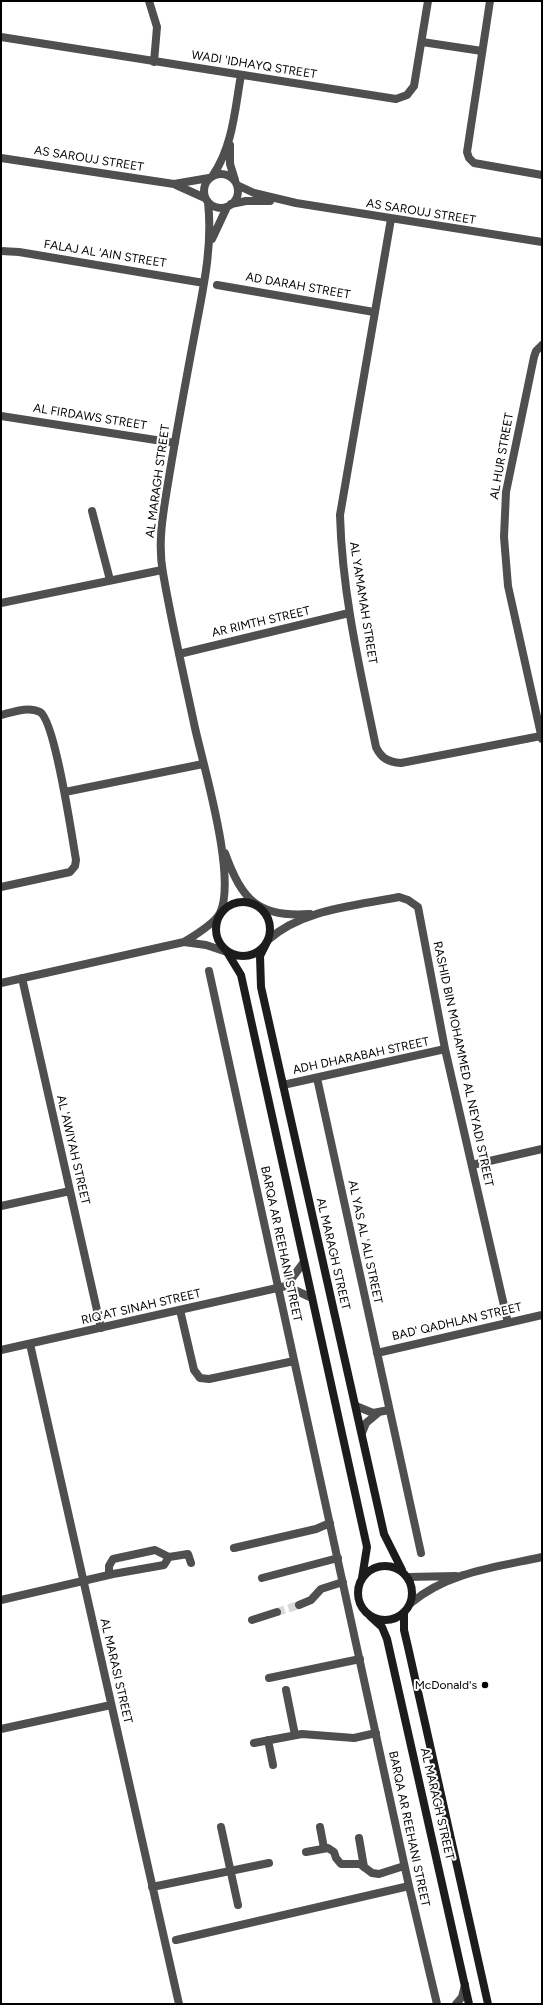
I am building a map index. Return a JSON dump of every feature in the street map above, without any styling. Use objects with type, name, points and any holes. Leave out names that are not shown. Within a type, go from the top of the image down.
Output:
[{"type":"street","points":[[149,1],[157,27],[154,62]]},
{"type":"street","name":"WADI 'IDHAYQ STREET","points":[[1,37],[396,99],[407,95],[414,86],[428,1]]},
{"type":"street","points":[[490,1],[467,144],[469,158],[474,163],[481,165],[542,175]]},
{"type":"street","points":[[422,42],[482,52]]},
{"type":"street","points":[[230,134],[230,164],[236,182],[237,196],[229,206],[217,208],[206,200],[204,188],[225,154],[241,75]]},
{"type":"street","name":"AS SAROUJ STREET","points":[[1,158],[174,184],[206,200]]},
{"type":"street","points":[[211,177],[225,174],[236,182]]},
{"type":"street","name":"AS SAROUJ STREET","points":[[174,184],[211,177]]},
{"type":"street","name":"AS SAROUJ STREET","points":[[236,182],[254,193],[296,203],[542,242]]},
{"type":"street","name":"AL MARAGH STREET","points":[[206,200],[210,244],[175,442],[160,543],[162,570],[179,654],[220,839],[225,881],[220,915]]},
{"type":"street","name":"AS SAROUJ STREET","points":[[229,206],[257,200],[296,203]]},
{"type":"street","name":"AL MARAGH STREET","points":[[210,244],[229,206]]},
{"type":"street","name":"AL YAMAMAH STREET","points":[[391,219],[340,514],[342,557],[349,614],[376,746],[380,754],[385,759],[391,762],[401,763],[541,738]]},
{"type":"street","name":"FALAJ AL 'AIN STREET","points":[[1,251],[26,253],[204,283]]},
{"type":"street","name":"AD DARAH STREET","points":[[217,285],[374,312]]},
{"type":"street","name":"AL HUR STREET","points":[[541,738],[508,586],[504,537],[506,492],[516,439],[534,357],[536,350],[542,345]]},
{"type":"street","name":"AL FIRDAWS STREET","points":[[1,416],[175,442]]},
{"type":"street","points":[[92,511],[110,580]]},
{"type":"street","points":[[1,603],[162,570]]},
{"type":"street","name":"AR RIMTH STREET","points":[[179,654],[349,614]]},
{"type":"street","points":[[1,715],[32,709],[41,713],[48,725],[65,792],[76,860],[75,866],[70,872],[1,888]]},
{"type":"street","points":[[65,792],[203,764]]},
{"type":"street","name":"AL MARAGH STREET","points":[[220,839],[238,884],[260,907]]},
{"type":"street","name":"RASHID BIN MOHAMMED AL NEYADI STREET","points":[[268,940],[287,926],[322,913],[399,897],[408,900],[418,907],[445,1050],[508,1323]]},
{"type":"street","points":[[1,983],[184,942],[206,945],[236,956],[246,957],[255,954],[263,948],[268,940],[271,928],[268,916],[260,907],[249,902],[238,902],[228,906],[201,931],[184,942]]},
{"type":"street","name":"RASHID BIN MOHAMMED AL NEYADI STREET","points":[[260,907],[284,915],[322,913]]},
{"type":"street","points":[[220,915],[216,924],[216,934],[220,944],[227,952],[241,976],[368,1547],[358,1594],[360,1602],[370,1616],[387,1620],[396,1618],[404,1613],[411,1603],[424,1592],[459,1576],[542,1557]]},
{"type":"street","name":"AL MARAGH STREET","points":[[268,940],[260,956],[261,986],[282,1085],[384,1534],[402,1570]]},
{"type":"street","name":"BARQA AR REEHANI STREET","points":[[209,971],[282,1287],[294,1361],[404,1866],[437,2004]]},
{"type":"street","name":"AL 'AWIYAH STREET","points":[[22,978],[101,1328]]},
{"type":"street","name":"ADH DHARABAH STREET","points":[[282,1085],[445,1050]]},
{"type":"street","name":"AL YAS AL 'ALI STREET","points":[[317,1078],[421,1553]]},
{"type":"street","points":[[472,1165],[542,1149]]},
{"type":"street","points":[[1,1206],[70,1191]]},
{"type":"street","points":[[304,1262],[282,1287],[312,1298]]},
{"type":"street","name":"RIQ'AT SINAH STREET","points":[[1,1350],[282,1287]]},
{"type":"street","points":[[180,1310],[194,1370],[200,1378],[209,1379],[294,1361]]},
{"type":"street","name":"BAD' QADHLAN STREET","points":[[377,1353],[542,1315]]},
{"type":"street","name":"AL MARASI STREET","points":[[30,1344],[179,2004]]},
{"type":"street","points":[[356,1406],[364,1411],[378,1413],[389,1410]]},
{"type":"street","points":[[362,1433],[366,1423],[378,1413]]},
{"type":"street","points":[[234,1548],[316,1529],[330,1523]]},
{"type":"street","points":[[108,1575],[109,1566],[113,1559],[154,1550],[169,1557],[188,1554],[191,1563]]},
{"type":"street","points":[[1,1600],[108,1575],[164,1565],[169,1557]]},
{"type":"street","points":[[262,1578],[338,1558]]},
{"type":"street","points":[[362,1578],[368,1571],[376,1567],[389,1566],[402,1570],[412,1585],[413,1594],[411,1603]]},
{"type":"street","points":[[408,1577],[459,1576]]},
{"type":"street","points":[[299,1605],[312,1600],[320,1589],[343,1582]]},
{"type":"street","points":[[252,1620],[278,1612]]},
{"type":"street","name":"AL MARAGH STREET","points":[[404,1613],[404,1630],[488,2004]]},
{"type":"street","name":"AL MARAGH STREET","points":[[370,1616],[382,1627],[387,1639],[469,2004]]},
{"type":"street","points":[[269,1678],[360,1659]]},
{"type":"street","points":[[286,1690],[295,1735]]},
{"type":"street","points":[[1,1729],[111,1705]]},
{"type":"street","points":[[254,1743],[295,1735],[329,1735],[354,1738],[376,1733]]},
{"type":"street","points":[[268,1740],[273,1765]]},
{"type":"street","points":[[221,1827],[238,1905]]},
{"type":"street","points":[[320,1827],[324,1848]]},
{"type":"street","points":[[359,1838],[364,1867]]},
{"type":"street","points":[[306,1852],[324,1848],[334,1852],[336,1858],[341,1864],[356,1863],[372,1873],[379,1874],[404,1866]]},
{"type":"street","points":[[152,1887],[269,1863]]},
{"type":"street","points":[[176,1940],[409,1886]]},
{"type":"street","points":[[456,2004],[462,1997],[465,1985]]},
{"type":"tunnel","points":[[277,1612],[299,1605]]},
{"type":"place","name":"McDonald's","points":[[485,1685]]}]
